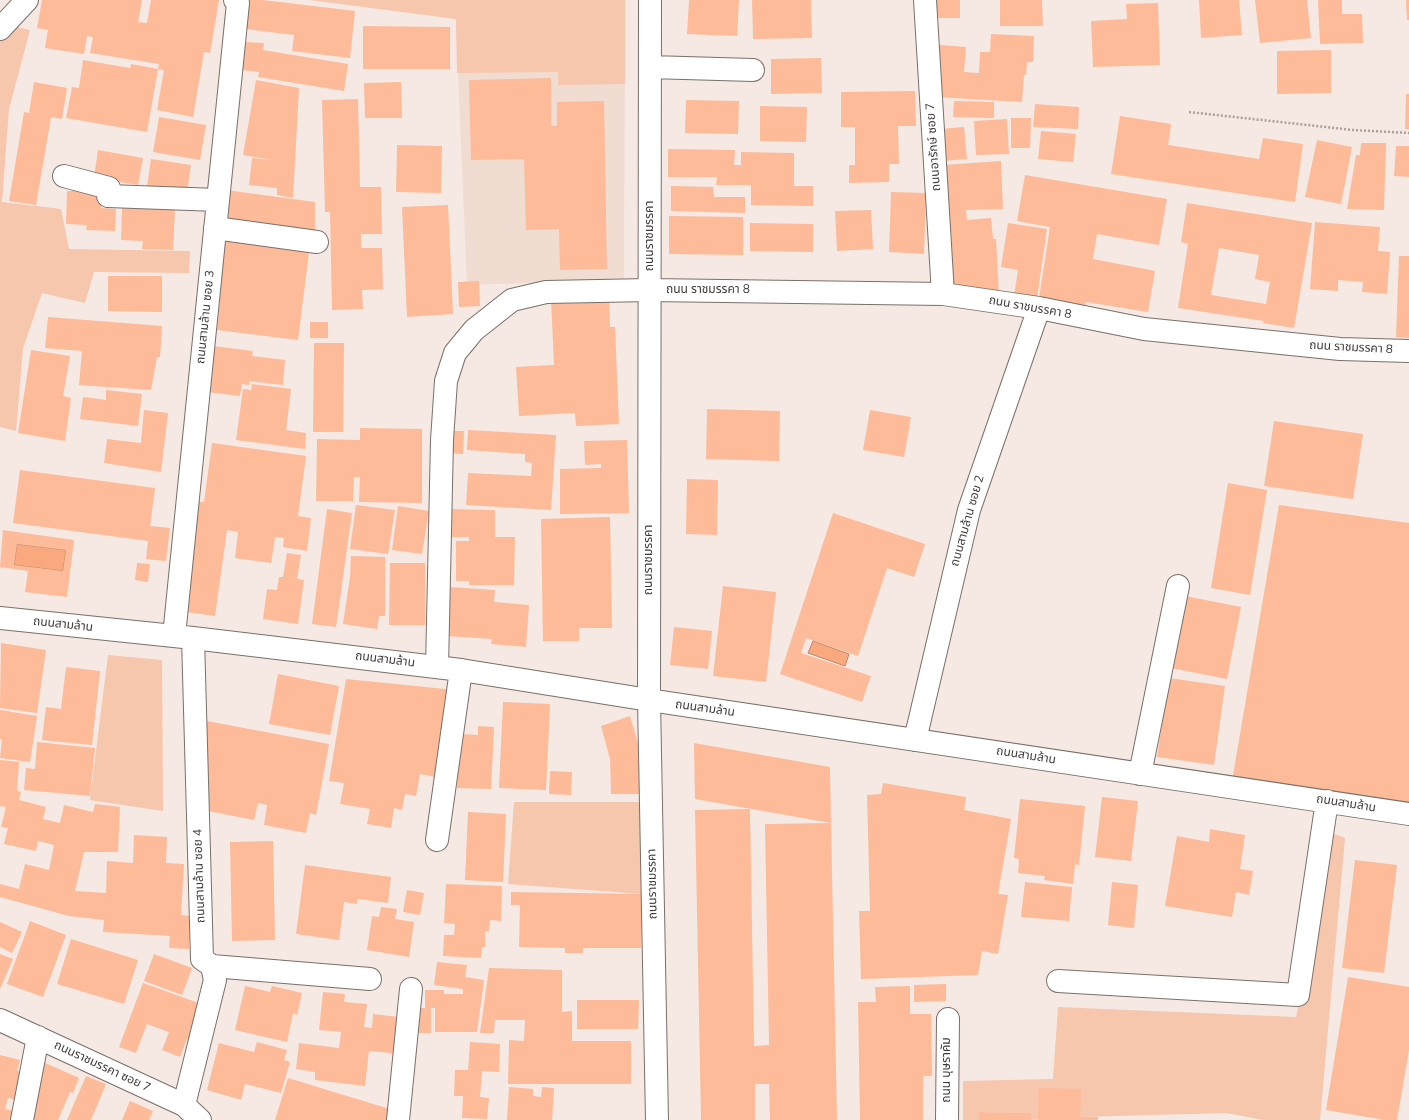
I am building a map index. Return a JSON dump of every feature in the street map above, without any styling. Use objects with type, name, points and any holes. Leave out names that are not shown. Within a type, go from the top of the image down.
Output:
[{"type":"street","points":[[0,29],[27,0]]},
{"type":"street","name":"ถนนสามล้าน ซอย 3","points":[[183,637],[215,228],[238,3],[234,0]]},
{"type":"street","name":"ถนนราชมรรคา","points":[[650,0],[649,700],[657,1120]]},
{"type":"street","name":"ถนนอารักษ์ ซอย 7","points":[[925,0],[943,294]]},
{"type":"street","points":[[650,67],[753,70]]},
{"type":"street","points":[[64,176],[109,188],[108,196],[218,200]]},
{"type":"street","points":[[215,228],[317,242]]},
{"type":"street","name":"ถนน ราชมรรคา 8","points":[[438,667],[442,440],[446,381],[455,353],[474,330],[512,300],[546,292],[650,290],[943,294],[1039,308],[1144,329],[1340,349],[1409,351]]},
{"type":"street","name":"ถนนสามล้าน ซอย 2","points":[[914,740],[968,510],[1039,308]]},
{"type":"street","points":[[1140,774],[1178,586]]},
{"type":"street","name":"ถนนสามล้าน","points":[[0,618],[183,637],[461,670],[649,700],[1409,814]]},
{"type":"street","name":"ถนนสามล้าน ซอย 4","points":[[183,637],[202,959],[212,966]]},
{"type":"street","points":[[438,840],[461,670]]},
{"type":"street","points":[[1058,981],[1298,996],[1327,801]]},
{"type":"street","points":[[192,1113],[214,984],[212,966],[370,979]]},
{"type":"street","points":[[398,1120],[411,989]]},
{"type":"street","name":"ถนน บุษราคัม","points":[[947,1120],[948,1019]]},
{"type":"street","name":"ถนนราชมรรคา ซอย 7","points":[[0,1020],[38,1037],[192,1113]]},
{"type":"street","points":[[22,1120],[38,1037]]},
{"type":"path","points":[[1189,112],[1353,130],[1409,133]]},
{"type":"shaded area","points":[[309,0],[625,0],[625,84],[558,85],[558,72],[457,73],[456,19]]},
{"type":"shaded area","points":[[455,0],[625,0],[624,280],[467,285]]},
{"type":"shaded area","points":[[12,26],[30,30],[9,109],[2,202],[61,209],[69,249],[190,251],[189,273],[94,272],[85,303],[42,293],[23,348],[16,431],[0,427],[0,36]]},
{"type":"shaded area","points":[[17,544],[66,550],[63,571],[14,565]]},
{"type":"shaded area","points":[[813,641],[849,654],[845,666],[808,653]]},
{"type":"shaded area","points":[[108,655],[162,660],[163,811],[90,800]]},
{"type":"shaded area","points":[[514,802],[644,802],[642,894],[508,884]]},
{"type":"shaded area","points":[[1334,834],[1345,838],[1320,1120],[1264,1120],[1226,1113],[1080,1117],[1031,1120],[1031,1113],[980,1112],[979,1120],[963,1120],[963,1081],[1053,1079],[1058,1007],[1296,1017]]},
{"type":"building","points":[[42,0],[142,0],[138,22],[147,23],[151,0],[219,0],[210,53],[204,52],[193,117],[157,110],[164,70],[158,69],[159,64],[90,53],[93,37],[87,36],[84,54],[45,48],[48,30],[37,28]]},
{"type":"building","points":[[249,0],[263,0],[355,11],[350,58],[292,51],[294,35],[245,29]]},
{"type":"building","points":[[689,0],[739,0],[737,36],[687,34]]},
{"type":"building","points":[[752,0],[811,0],[812,38],[753,39]]},
{"type":"building","points":[[932,0],[960,0],[960,18],[931,18]]},
{"type":"building","points":[[1000,0],[1042,0],[1043,26],[1000,26]]},
{"type":"building","points":[[1199,0],[1239,0],[1242,35],[1201,38]]},
{"type":"building","points":[[1255,0],[1307,0],[1311,38],[1260,43]]},
{"type":"building","points":[[1318,0],[1342,0],[1342,14],[1362,14],[1363,43],[1320,44]]},
{"type":"building","points":[[1406,0],[1409,0],[1409,20],[1407,20]]},
{"type":"building","points":[[1158,3],[1160,65],[1093,67],[1091,21],[1127,19],[1126,4]]},
{"type":"building","points":[[363,26],[450,27],[450,69],[363,69]]},
{"type":"building","points":[[991,34],[1034,36],[1033,62],[1027,62],[1026,75],[1024,75],[1022,102],[936,97],[939,45],[966,47],[964,72],[979,73],[980,52],[990,52]]},
{"type":"building","points":[[244,42],[264,43],[263,50],[348,64],[344,91],[258,77],[259,72],[242,70]]},
{"type":"building","points":[[1331,50],[1331,93],[1277,94],[1277,51]]},
{"type":"building","points":[[821,58],[822,93],[771,94],[771,59]]},
{"type":"building","points":[[83,60],[130,68],[131,64],[158,69],[147,132],[66,118],[72,87],[79,88]]},
{"type":"building","points":[[551,78],[551,126],[557,126],[557,102],[604,101],[607,269],[560,270],[559,229],[526,230],[524,159],[471,160],[469,80]]},
{"type":"building","points":[[256,80],[299,88],[293,198],[277,195],[277,188],[249,185],[252,158],[273,160],[243,155]]},
{"type":"building","points":[[34,82],[67,88],[62,119],[51,117],[36,205],[9,201],[24,112],[29,113]]},
{"type":"building","points":[[401,82],[402,118],[365,118],[364,83]]},
{"type":"building","points":[[915,91],[916,126],[898,126],[899,164],[889,164],[889,182],[849,183],[849,165],[855,165],[855,127],[841,127],[841,92]]},
{"type":"building","points":[[1406,94],[1409,94],[1409,129],[1405,129]]},
{"type":"building","points":[[358,99],[360,187],[381,187],[382,234],[361,234],[361,248],[382,248],[383,289],[362,290],[363,309],[332,310],[330,212],[325,212],[322,100]]},
{"type":"building","points":[[686,100],[739,101],[738,134],[685,133]]},
{"type":"building","points":[[954,101],[994,102],[994,118],[953,117]]},
{"type":"building","points":[[1035,104],[1079,107],[1078,129],[1033,127]]},
{"type":"building","points":[[760,106],[807,107],[806,142],[760,141]]},
{"type":"building","points":[[1120,116],[1171,124],[1168,145],[1259,159],[1263,138],[1303,144],[1295,202],[1111,174]]},
{"type":"building","points":[[159,117],[206,125],[200,160],[153,152]]},
{"type":"building","points":[[1011,118],[1031,118],[1030,148],[1011,148]]},
{"type":"building","points":[[1007,119],[1009,154],[976,155],[974,121]]},
{"type":"building","points":[[964,127],[967,159],[943,161],[940,129]]},
{"type":"building","points":[[1041,131],[1076,134],[1073,162],[1038,159]]},
{"type":"building","points":[[1317,140],[1352,147],[1341,204],[1305,197]]},
{"type":"building","points":[[1361,143],[1386,143],[1384,210],[1347,209],[1356,155],[1360,155]]},
{"type":"building","points":[[397,145],[442,146],[441,193],[396,192]]},
{"type":"building","points":[[1396,146],[1409,146],[1409,177],[1394,176]]},
{"type":"building","points":[[668,149],[735,150],[734,165],[741,165],[741,152],[794,153],[794,186],[813,186],[813,206],[751,205],[751,185],[716,185],[717,177],[668,177]]},
{"type":"building","points":[[98,150],[143,158],[138,185],[94,178]]},
{"type":"building","points":[[151,159],[191,165],[187,193],[147,187]]},
{"type":"building","points":[[1001,161],[1003,209],[966,210],[967,220],[991,218],[993,239],[996,239],[999,295],[954,287],[943,165]]},
{"type":"building","points":[[1025,175],[1167,199],[1159,245],[1097,234],[1093,259],[1155,271],[1148,312],[1086,302],[1085,306],[1039,298],[1050,227],[1017,221]]},
{"type":"building","points":[[671,186],[713,187],[714,197],[745,197],[745,213],[671,211]]},
{"type":"building","points":[[77,187],[102,188],[101,208],[116,209],[115,231],[86,230],[87,225],[66,224],[67,191],[77,191]]},
{"type":"building","points":[[226,190],[315,202],[315,240],[223,220]]},
{"type":"building","points":[[891,192],[926,193],[924,254],[889,252]]},
{"type":"building","points":[[1187,203],[1312,223],[1294,328],[1263,323],[1264,321],[1178,308],[1188,244],[1181,242]],"holes":[[[1219,248],[1259,255],[1255,279],[1270,282],[1266,304],[1211,295]]]},
{"type":"building","points":[[448,205],[453,314],[407,317],[402,207]]},
{"type":"building","points":[[122,208],[175,210],[173,250],[142,249],[143,241],[121,240]]},
{"type":"building","points":[[871,210],[873,249],[837,251],[835,211]]},
{"type":"building","points":[[669,216],[743,217],[743,255],[669,254]]},
{"type":"building","points":[[1315,222],[1380,227],[1378,251],[1390,252],[1387,294],[1362,292],[1363,282],[1338,280],[1338,291],[1310,289]]},
{"type":"building","points":[[750,223],[813,224],[813,252],[750,251]]},
{"type":"building","points":[[1008,223],[1047,229],[1037,298],[1014,296],[1018,270],[1001,267]]},
{"type":"building","points":[[225,232],[310,244],[298,340],[217,330],[220,300],[217,300]]},
{"type":"building","points":[[1399,256],[1409,256],[1409,338],[1396,337]]},
{"type":"building","points":[[108,276],[162,276],[162,312],[108,311]]},
{"type":"building","points":[[479,281],[480,306],[459,307],[458,282]]},
{"type":"building","points":[[609,297],[610,327],[615,327],[619,424],[576,426],[575,413],[519,416],[516,367],[554,365],[551,300]]},
{"type":"building","points":[[48,317],[162,326],[160,357],[157,357],[151,390],[79,385],[82,351],[45,348]]},
{"type":"building","points":[[310,322],[328,322],[328,338],[310,338]]},
{"type":"building","points":[[314,343],[344,343],[343,432],[313,432]]},
{"type":"building","points":[[213,346],[253,351],[252,356],[285,360],[283,385],[249,381],[249,385],[242,384],[240,396],[207,392]]},
{"type":"building","points":[[31,350],[70,356],[63,396],[71,398],[65,441],[18,433]]},
{"type":"building","points":[[252,384],[291,389],[286,430],[306,433],[305,449],[236,440],[243,389],[251,390]]},
{"type":"building","points":[[106,390],[142,394],[138,426],[80,419],[83,397],[106,400]]},
{"type":"building","points":[[707,409],[780,411],[779,461],[706,459]]},
{"type":"building","points":[[144,410],[168,413],[161,472],[104,463],[107,439],[141,443]]},
{"type":"building","points":[[870,410],[911,417],[904,457],[863,450]]},
{"type":"building","points":[[1274,421],[1363,434],[1353,499],[1264,486]]},
{"type":"building","points":[[360,428],[422,429],[422,503],[359,502],[360,477],[354,477],[353,501],[316,501],[317,439],[360,440]]},
{"type":"building","points":[[468,430],[556,435],[551,510],[466,505],[468,473],[531,476],[532,463],[525,462],[525,454],[467,450]]},
{"type":"building","points":[[447,431],[464,431],[463,454],[446,453]]},
{"type":"building","points":[[627,440],[629,513],[560,514],[560,469],[601,468],[601,464],[585,465],[584,441]]},
{"type":"building","points":[[212,443],[306,456],[298,516],[311,518],[307,551],[283,547],[284,538],[275,537],[271,563],[235,558],[238,532],[227,530],[215,616],[179,611],[193,501],[204,502]]},
{"type":"building","points":[[20,470],[155,488],[150,526],[170,528],[166,561],[146,559],[148,541],[13,523]]},
{"type":"building","points":[[687,479],[718,480],[717,535],[686,534]]},
{"type":"building","points":[[1228,483],[1267,490],[1250,595],[1211,588]]},
{"type":"building","points":[[356,505],[395,510],[388,554],[350,549]]},
{"type":"building","points":[[1279,505],[1409,523],[1409,807],[1232,781]]},
{"type":"building","points":[[398,506],[429,511],[422,554],[392,550]]},
{"type":"building","points":[[327,509],[352,513],[336,627],[312,624]]},
{"type":"building","points":[[448,509],[495,510],[495,537],[515,537],[514,585],[469,585],[469,581],[456,581],[456,541],[469,541],[469,537],[447,537]]},
{"type":"building","points":[[833,513],[925,544],[914,577],[887,568],[858,656],[806,638],[801,653],[871,676],[862,702],[780,674]]},
{"type":"building","points":[[610,517],[612,628],[579,628],[579,641],[543,641],[541,519]]},
{"type":"building","points":[[3,530],[74,540],[67,597],[25,592],[28,571],[0,567]],"holes":[[[17,544],[66,550],[63,571],[14,565]]]},
{"type":"building","points":[[287,553],[301,555],[297,579],[304,580],[298,624],[263,619],[267,589],[277,590],[279,577],[283,577]]},
{"type":"building","points":[[351,556],[385,557],[385,616],[379,616],[377,629],[343,624],[350,577]]},
{"type":"building","points":[[137,563],[150,564],[148,582],[135,580]]},
{"type":"building","points":[[390,563],[425,563],[425,625],[389,625]]},
{"type":"building","points":[[723,586],[776,592],[766,682],[713,676]]},
{"type":"building","points":[[450,587],[495,590],[494,602],[529,605],[526,647],[491,644],[492,639],[446,636]]},
{"type":"building","points":[[1185,596],[1241,607],[1227,679],[1171,668]]},
{"type":"building","points":[[674,627],[712,631],[708,669],[670,665]]},
{"type":"building","points":[[1,643],[46,650],[37,713],[0,708]]},
{"type":"building","points":[[66,667],[100,671],[92,745],[42,740],[46,707],[61,709]]},
{"type":"building","points":[[278,674],[339,686],[330,735],[269,724]]},
{"type":"building","points":[[1169,678],[1225,686],[1214,765],[1157,757]]},
{"type":"building","points":[[346,679],[455,690],[440,778],[420,774],[416,796],[405,794],[402,810],[394,808],[391,828],[367,824],[370,809],[340,804],[344,783],[329,781]]},
{"type":"building","points":[[503,702],[550,704],[546,790],[499,788]]},
{"type":"building","points":[[0,710],[37,716],[30,762],[0,758],[2,739],[0,739]]},
{"type":"building","points":[[630,716],[640,750],[640,794],[611,794],[610,759],[601,726]]},
{"type":"building","points":[[207,721],[329,744],[316,815],[310,813],[306,833],[264,825],[267,805],[258,803],[254,820],[208,811]]},
{"type":"building","points":[[478,726],[494,727],[491,789],[457,788],[460,734],[478,735]]},
{"type":"building","points":[[37,742],[95,748],[90,796],[24,790],[26,768],[35,769]]},
{"type":"building","points":[[694,743],[830,767],[831,823],[695,799]]},
{"type":"building","points":[[0,760],[19,762],[17,791],[21,792],[19,800],[46,807],[43,819],[60,823],[64,805],[93,812],[95,804],[120,807],[118,852],[84,852],[75,891],[106,893],[107,861],[133,863],[134,835],[167,837],[166,863],[184,864],[181,915],[190,916],[189,949],[169,948],[170,936],[103,932],[104,920],[69,916],[0,897],[0,884],[19,889],[25,864],[49,870],[54,845],[38,841],[36,851],[4,844],[8,828],[1,827],[6,807],[0,806]]},
{"type":"building","points":[[550,771],[572,772],[571,795],[549,794]]},
{"type":"building","points":[[883,783],[966,797],[964,810],[1011,819],[998,894],[1008,895],[998,954],[982,951],[978,975],[861,979],[859,911],[870,911],[867,795],[881,794]]},
{"type":"building","points":[[1102,797],[1138,801],[1131,861],[1095,857]]},
{"type":"building","points":[[1020,799],[1085,806],[1079,865],[1075,864],[1073,884],[1044,880],[1045,876],[1018,873],[1019,859],[1014,858]]},
{"type":"building","points":[[750,809],[754,1046],[769,1045],[765,824],[831,823],[837,1120],[770,1120],[769,1084],[755,1084],[755,1120],[701,1120],[695,810]]},
{"type":"building","points":[[468,812],[506,814],[503,882],[465,880]]},
{"type":"building","points":[[1210,829],[1245,835],[1240,869],[1253,871],[1249,895],[1236,892],[1232,917],[1165,906],[1177,836],[1209,842]]},
{"type":"building","points":[[273,841],[275,940],[232,941],[230,842]]},
{"type":"building","points":[[1355,860],[1397,865],[1384,973],[1342,968]]},
{"type":"building","points":[[305,865],[391,877],[388,903],[358,899],[357,904],[344,902],[339,940],[296,934]]},
{"type":"building","points":[[1025,882],[1072,887],[1069,921],[1021,917]]},
{"type":"building","points":[[1112,882],[1138,885],[1134,928],[1108,925]]},
{"type":"building","points":[[446,884],[502,886],[501,921],[490,920],[489,931],[485,931],[485,947],[482,947],[481,958],[443,956],[444,935],[454,935],[455,924],[444,923]]},
{"type":"building","points":[[407,890],[424,893],[420,915],[403,912]]},
{"type":"building","points":[[511,892],[642,894],[641,948],[583,948],[583,953],[565,953],[565,948],[519,947],[520,905],[511,905]]},
{"type":"building","points":[[381,907],[397,909],[395,919],[414,922],[409,957],[367,950],[372,916],[379,917]]},
{"type":"building","points":[[30,921],[66,935],[43,997],[7,984]]},
{"type":"building","points":[[0,922],[22,932],[12,953],[0,947]]},
{"type":"building","points":[[71,939],[138,960],[124,1004],[57,984]]},
{"type":"building","points":[[0,954],[13,959],[0,989]]},
{"type":"building","points":[[154,954],[192,968],[182,995],[144,981]]},
{"type":"building","points":[[437,962],[467,965],[465,977],[484,980],[477,1032],[435,1032],[435,1008],[431,1008],[431,1033],[416,1033],[416,1008],[425,1008],[425,990],[444,990],[444,994],[463,994],[463,989],[434,985]]},
{"type":"building","points":[[489,968],[562,970],[562,1012],[572,1011],[572,1041],[631,1041],[631,1084],[508,1084],[509,1040],[524,1041],[525,1020],[495,1020],[494,1033],[480,1033]]},
{"type":"building","points":[[1348,977],[1409,987],[1409,1050],[1397,1120],[1385,1120],[1326,1110]]},
{"type":"building","points":[[143,983],[204,1005],[191,1041],[187,1039],[180,1057],[162,1050],[169,1032],[147,1024],[136,1053],[119,1047]]},
{"type":"building","points":[[946,984],[946,1001],[914,1002],[914,985]]},
{"type":"building","points":[[245,986],[270,992],[272,986],[302,993],[297,1015],[293,1013],[287,1042],[235,1030]]},
{"type":"building","points":[[910,986],[910,1014],[931,1014],[932,1076],[923,1076],[923,1120],[860,1120],[858,1002],[876,1002],[875,987]]},
{"type":"building","points":[[323,992],[345,994],[344,1002],[367,1004],[364,1027],[372,1028],[373,1014],[399,1017],[401,1054],[369,1051],[365,1086],[315,1080],[315,1072],[296,1069],[299,1043],[339,1048],[341,1032],[319,1030]]},
{"type":"building","points":[[577,1000],[639,1000],[638,1029],[577,1029]]},
{"type":"building","points":[[257,1042],[287,1050],[284,1060],[290,1062],[281,1093],[245,1084],[241,1100],[207,1090],[219,1043],[254,1052]]},
{"type":"building","points":[[470,1042],[500,1044],[499,1072],[482,1071],[480,1097],[489,1098],[487,1119],[462,1118],[463,1096],[454,1096],[455,1070],[468,1070]]},
{"type":"building","points":[[0,1055],[20,1060],[17,1071],[23,1072],[17,1100],[8,1098],[5,1109],[18,1112],[16,1120],[0,1120]]},
{"type":"building","points":[[43,1062],[79,1078],[73,1093],[70,1092],[58,1120],[24,1120]]},
{"type":"building","points":[[86,1076],[106,1084],[91,1120],[67,1120]]},
{"type":"building","points":[[288,1078],[393,1110],[390,1120],[275,1120]]},
{"type":"building","points":[[509,1087],[533,1089],[533,1096],[541,1097],[542,1087],[554,1088],[552,1120],[507,1120]]},
{"type":"building","points":[[1039,1088],[1081,1089],[1080,1117],[1098,1117],[1098,1120],[1038,1120]]},
{"type":"building","points":[[130,1101],[153,1111],[149,1120],[122,1120]]},
{"type":"building","points":[[979,1112],[1031,1113],[1031,1120],[979,1120]]}]
